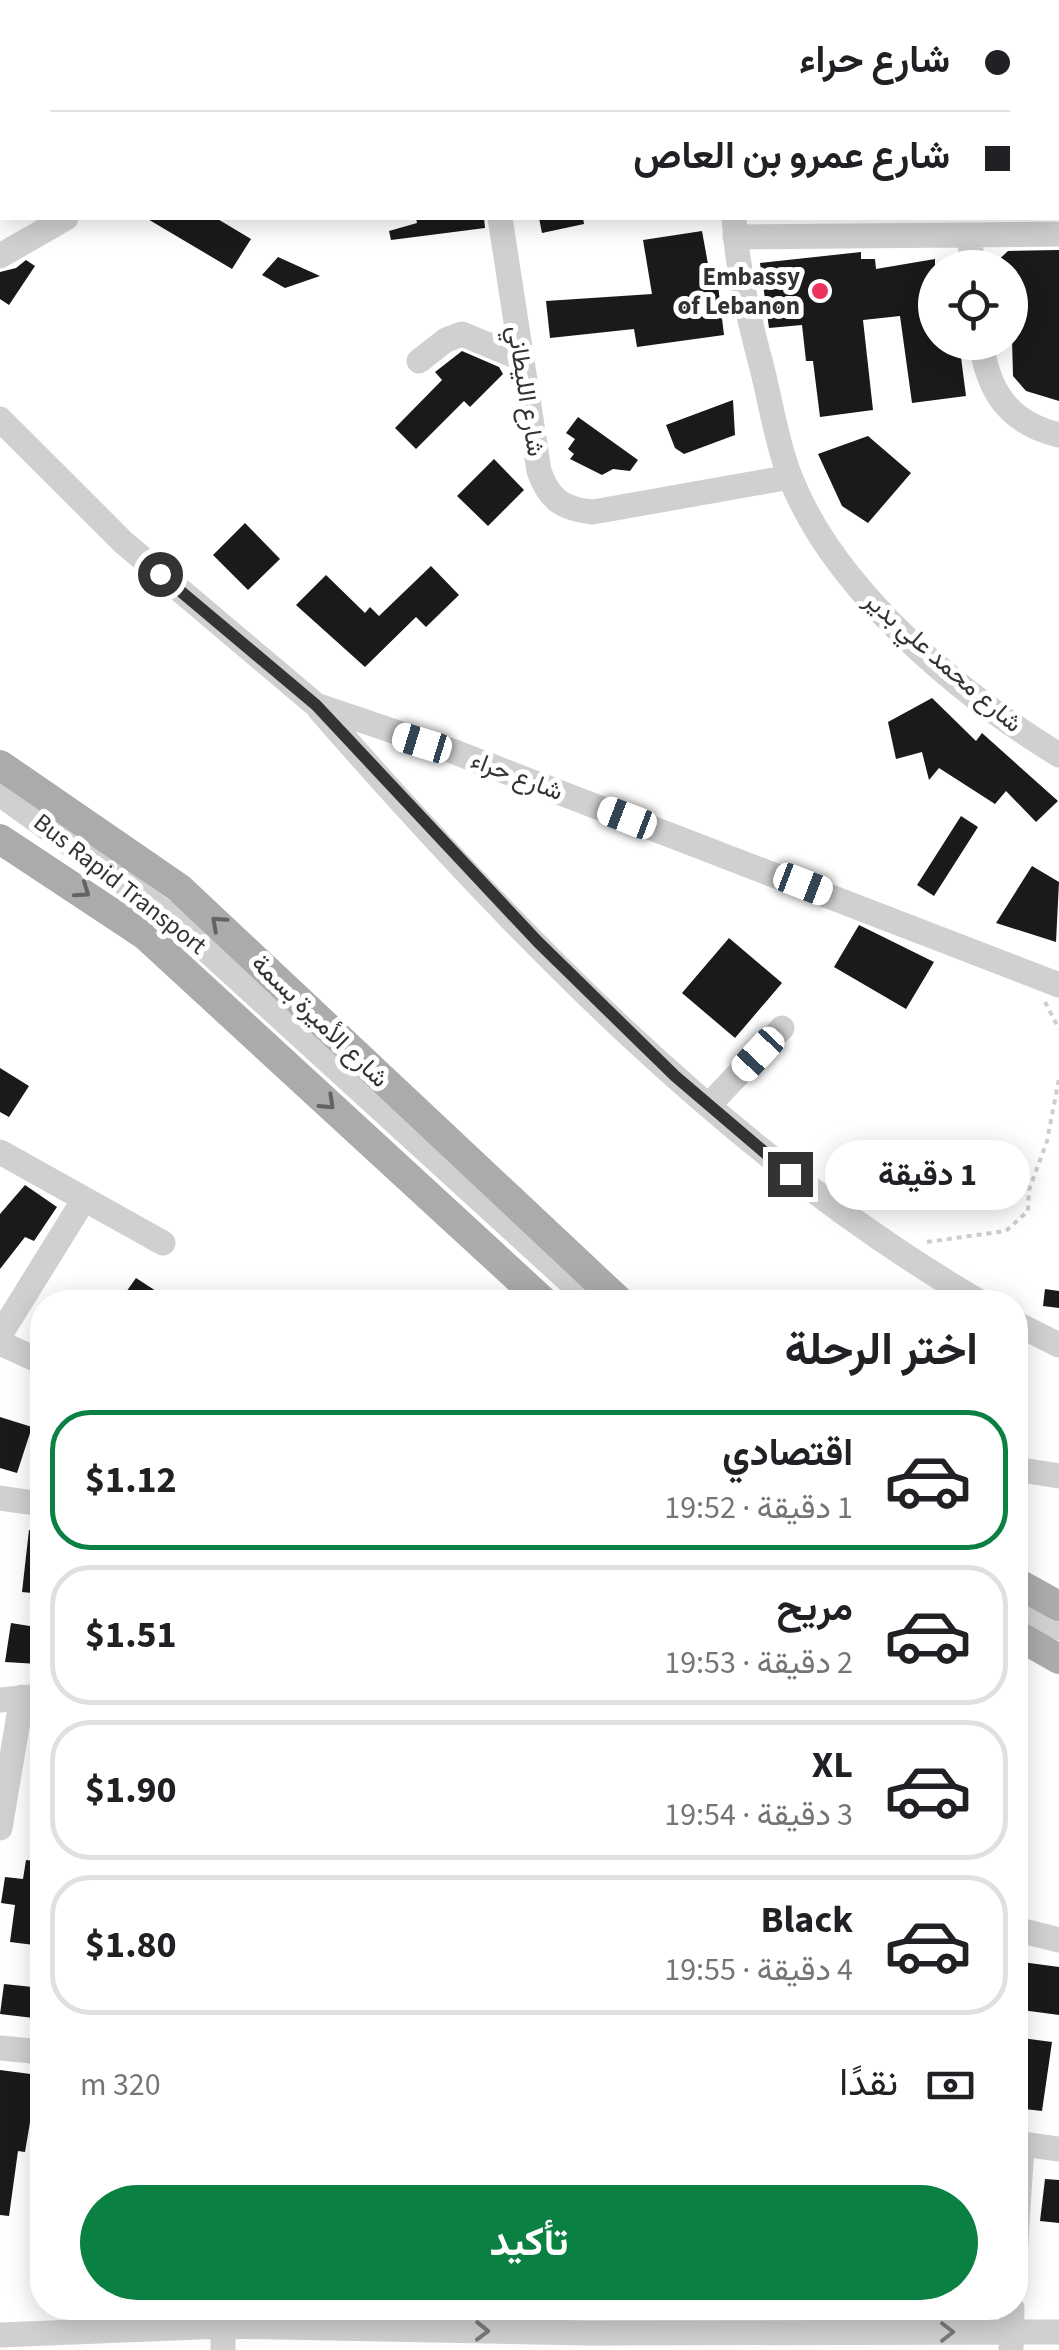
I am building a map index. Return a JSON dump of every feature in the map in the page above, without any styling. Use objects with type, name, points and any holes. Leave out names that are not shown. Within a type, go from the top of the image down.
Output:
[{"type":"main road","name":"شارع الأميرة بسمة","points":[[0,765],[179,888],[607,1290]]},
{"type":"main road","points":[[0,839],[145,935],[531,1290]]},
{"type":"main road","points":[[1028,1589],[1059,1606]]},
{"type":"main road","points":[[1028,1641],[1059,1658]]},
{"type":"street","points":[[0,256],[63,220]]},
{"type":"street","name":"شارع الليطاني","points":[[500,220],[539,471],[545,488],[564,506],[593,512],[615,510],[790,477]]},
{"type":"street","points":[[734,227],[1059,234]]},
{"type":"street","name":"شارع محمد علي بدير","points":[[734,227],[751,325],[790,477],[809,515],[861,590],[959,682],[1059,755]]},
{"type":"street","points":[[969,235],[971,250]]},
{"type":"street","points":[[419,361],[446,340],[462,334],[520,358]]},
{"type":"street","points":[[984,360],[1006,409],[1021,422],[1059,435]]},
{"type":"street","name":"شارع حراء","points":[[0,419],[123,542],[316,705],[452,751],[1059,985]]},
{"type":"street","points":[[316,705],[538,942],[710,1105],[817,1198],[902,1257],[959,1290]]},
{"type":"street","name":"Bus Rapid Transport","points":[[0,794],[167,914],[579,1290]]},
{"type":"street","points":[[710,1105],[782,1028]]},
{"type":"street","points":[[0,1152],[84,1202],[163,1242]]},
{"type":"street","points":[[0,1335],[84,1202]]},
{"type":"street","points":[[1028,1329],[1059,1345]]},
{"type":"street","points":[[0,1343],[30,1357]]},
{"type":"street","points":[[1028,1471],[1059,1476]]},
{"type":"street","points":[[0,1498],[30,1502]]},
{"type":"street","points":[[1028,1611],[1059,1628]]},
{"type":"street","points":[[0,1828],[22,1698]]},
{"type":"street","points":[[1028,1932],[1059,1940]]},
{"type":"street","points":[[0,2048],[30,2051]]},
{"type":"street","points":[[1028,2145],[1059,2148]]},
{"type":"street","points":[[0,2335],[50,2341],[326,2320]]},
{"type":"street","points":[[416,2320],[588,2330],[1059,2332]]},
{"type":"path","points":[[925,1242],[1006,1232],[1028,1211],[1028,1190],[1046,1141],[1059,1079]]},
{"type":"building","points":[[149,220],[219,220],[251,239],[232,269]]},
{"type":"building","points":[[416,220],[484,220],[485,228],[391,240],[389,231],[417,223]]},
{"type":"building","points":[[539,220],[583,220],[584,224],[542,233]]},
{"type":"building","points":[[702,231],[712,286],[718,285],[724,335],[637,347],[634,329],[550,338],[546,301],[652,294],[643,240]]},
{"type":"building","points":[[1059,250],[1059,401],[1026,391],[1013,376],[1013,360],[1028,360],[1028,251]]},
{"type":"building","points":[[861,252],[861,259],[875,259],[876,269],[918,262],[918,360],[961,360],[966,396],[912,403],[900,316],[863,320],[873,410],[820,417],[813,361],[806,361],[802,325],[769,328],[760,263]]},
{"type":"building","points":[[278,257],[320,276],[285,288],[262,275]]},
{"type":"building","points":[[26,260],[35,266],[9,305],[0,299],[0,272],[16,268]]},
{"type":"building","points":[[462,351],[499,367],[503,374],[470,407],[464,401],[416,449],[395,428],[442,380],[435,372]]},
{"type":"building","points":[[733,400],[735,435],[684,454],[675,448],[666,425]]},
{"type":"building","points":[[578,417],[638,460],[630,471],[613,469],[602,475],[570,459],[574,454],[568,449],[575,439],[566,433]]},
{"type":"building","points":[[868,436],[911,473],[868,523],[842,506],[818,454]]},
{"type":"building","points":[[494,459],[524,490],[488,526],[457,496]]},
{"type":"building","points":[[245,523],[280,559],[248,590],[213,555]]},
{"type":"building","points":[[431,566],[459,595],[426,627],[416,617],[365,667],[296,605],[326,575],[365,613],[370,607],[379,616]]},
{"type":"building","points":[[932,698],[976,741],[982,733],[1058,801],[1036,822],[1006,791],[995,804],[939,768],[929,780],[922,752],[896,759],[888,722]]},
{"type":"building","points":[[961,816],[978,827],[934,896],[917,885]]},
{"type":"building","points":[[1032,866],[1059,882],[1056,942],[996,923]]},
{"type":"building","points":[[859,925],[934,962],[906,1009],[834,967]]},
{"type":"building","points":[[729,938],[782,983],[735,1038],[682,993]]},
{"type":"building","points":[[0,1068],[29,1086],[9,1117],[0,1112]]},
{"type":"building","points":[[25,1185],[57,1207],[34,1241],[25,1237],[0,1269],[0,1214]]},
{"type":"building","points":[[136,1278],[154,1290],[128,1290]]},
{"type":"building","points":[[1045,1289],[1059,1291],[1059,1308],[1043,1306]]},
{"type":"building","points":[[0,1417],[30,1426],[17,1473],[0,1468]]},
{"type":"building","points":[[29,1530],[30,1593],[22,1592]]},
{"type":"building","points":[[11,1623],[30,1626],[30,1664],[5,1662]]},
{"type":"building","points":[[26,1860],[30,1860],[30,1944],[10,1942],[15,1905],[1,1903],[5,1877],[23,1879]]},
{"type":"building","points":[[1028,1963],[1059,1967],[1059,2015],[1028,2011]]},
{"type":"building","points":[[4,1984],[30,1987],[30,2018],[0,2014]]},
{"type":"building","points":[[1028,2039],[1052,2042],[1042,2111],[1028,2109]]},
{"type":"building","points":[[0,2070],[30,2074],[30,2122],[25,2152],[18,2151],[9,2216],[0,2215]]},
{"type":"building","points":[[1045,2179],[1059,2180],[1059,2223],[1040,2221]]},
{"type":"place","name":"Embassy of Lebanon","points":[[820,291]]},
{"type":"route","points":[[160,574],[291,688],[316,705],[372,770],[538,942],[675,1076],[790,1174]]}]
